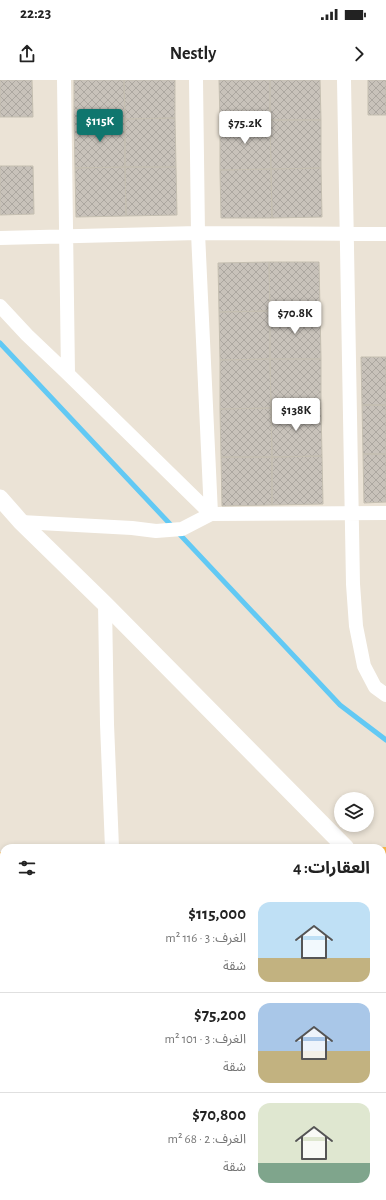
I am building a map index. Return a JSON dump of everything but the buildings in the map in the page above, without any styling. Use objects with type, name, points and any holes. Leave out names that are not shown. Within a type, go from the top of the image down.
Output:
[{"type":"street","points":[[64,80],[68,374]]},
{"type":"street","points":[[196,80],[198,233],[211,514]]},
{"type":"street","points":[[344,80],[353,584],[356,626],[364,666],[375,687],[386,695]]},
{"type":"street","points":[[0,238],[198,233],[347,235],[386,234]]},
{"type":"street","points":[[0,306],[27,335],[211,514]]},
{"type":"street","points":[[0,498],[21,522],[105,604],[342,844]]},
{"type":"street","points":[[21,522],[132,528],[156,531],[182,528],[211,514],[386,513]]},
{"type":"street","points":[[105,604],[107,724],[112,844]]},
{"type":"waterway","points":[[0,343],[340,705],[386,740]]}]
